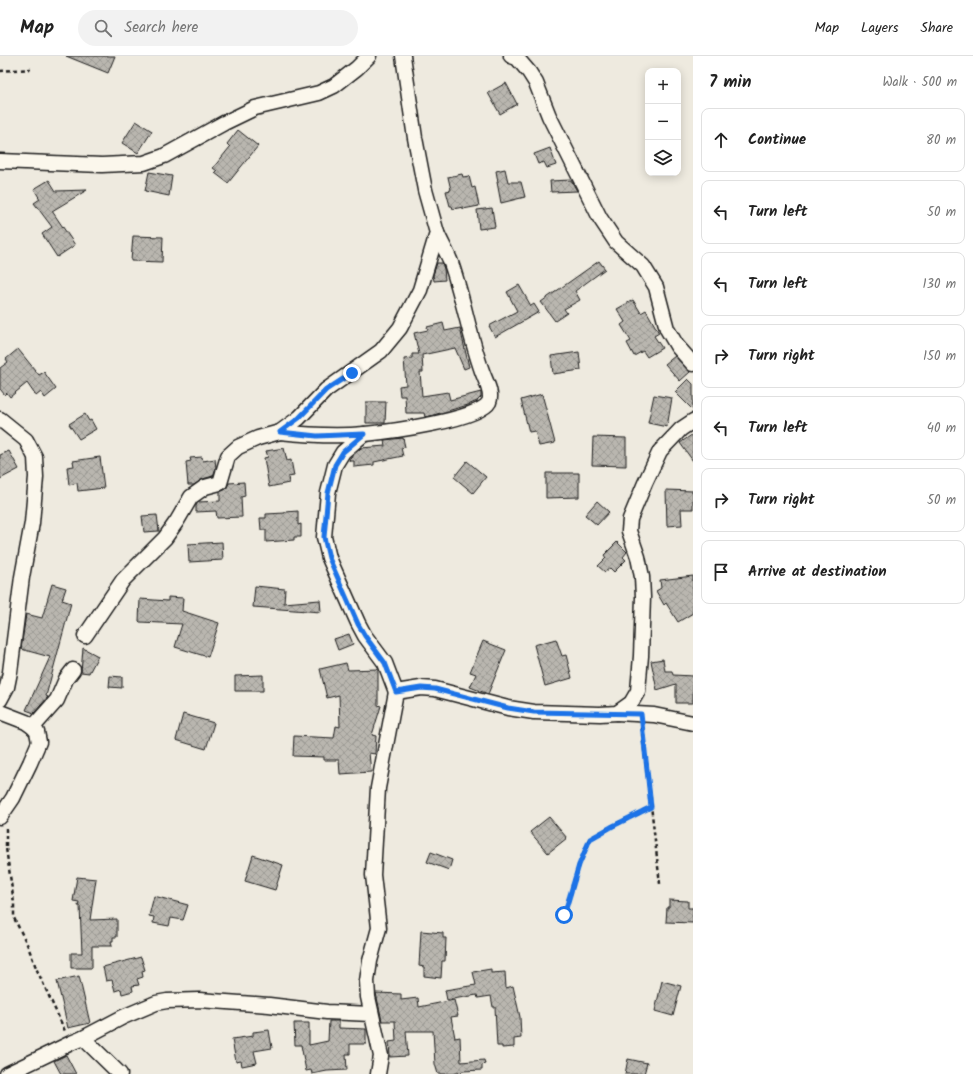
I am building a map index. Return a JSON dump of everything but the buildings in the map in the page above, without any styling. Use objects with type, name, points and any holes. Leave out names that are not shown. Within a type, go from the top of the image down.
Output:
[{"type":"street","points":[[0,162],[102,165],[144,163],[164,156],[255,108],[319,93],[334,86],[357,68],[369,56]]},
{"type":"street","points":[[280,432],[317,436],[364,434],[418,427],[467,416],[482,409],[488,403],[490,395],[480,367],[450,260],[437,233],[425,190],[415,138],[404,56]]},
{"type":"street","points":[[511,56],[517,58],[536,83],[549,116],[600,218],[616,242],[643,266],[656,287],[667,329],[677,346],[693,364]]},
{"type":"street","points":[[85,636],[123,580],[165,538],[191,497],[205,487],[220,483],[228,456],[238,447],[258,438],[280,432],[299,418],[326,390],[381,351],[400,328],[420,290],[437,233]]},
{"type":"street","points":[[0,419],[26,440],[35,457],[36,477],[32,523],[22,577],[10,672],[7,687],[0,700]]},
{"type":"street","points":[[617,713],[631,703],[638,690],[641,656],[643,626],[642,577],[638,557],[629,531],[630,519],[660,451],[681,429],[693,421]]},
{"type":"street","points":[[364,434],[343,452],[335,465],[328,493],[324,537],[329,558],[358,624],[385,663],[396,692],[378,788],[373,874],[374,895],[379,916],[379,928],[370,961],[367,981],[371,1014],[381,1056],[378,1074]]},
{"type":"street","points":[[33,727],[57,700],[66,679],[73,670]]},
{"type":"street","points":[[396,692],[421,688],[435,689],[508,708],[534,712],[641,714],[693,722]]},
{"type":"street","points":[[0,712],[26,722],[33,727],[37,732],[39,742],[13,798],[3,812]]},
{"type":"street","points":[[7,1074],[123,1017],[156,1003],[167,1001],[200,1000],[269,1005],[327,1012],[371,1014]]},
{"type":"street","points":[[77,1040],[120,1074]]},
{"type":"path","points":[[0,71],[31,69]]},
{"type":"path","points":[[641,714],[660,884]]},
{"type":"path","points":[[564,915],[579,865],[590,839],[651,807]]},
{"type":"path","points":[[3,812],[6,848],[14,903],[14,918],[27,944],[37,970],[77,1040]]},
{"type":"route","points":[[352,373],[326,390],[299,418],[280,432],[317,436],[364,434],[343,452],[335,465],[328,493],[324,537],[329,558],[358,624],[385,663],[396,692],[421,688],[435,689],[508,708],[534,712],[641,714],[651,807],[590,839],[579,865],[564,915]]}]
